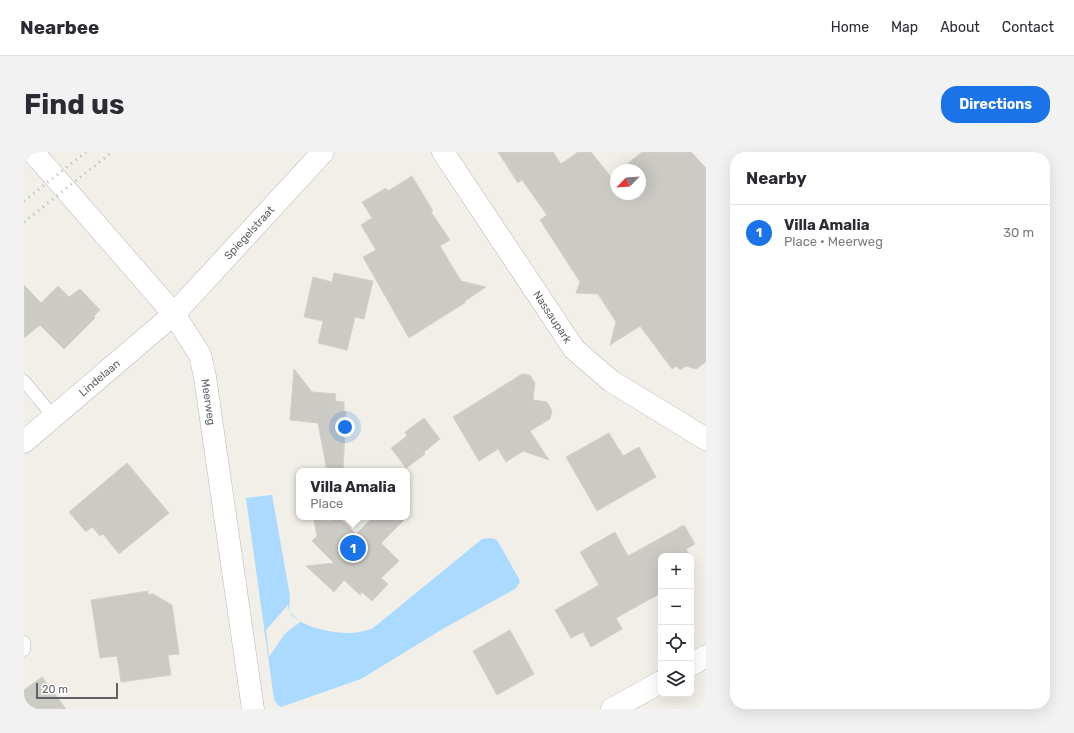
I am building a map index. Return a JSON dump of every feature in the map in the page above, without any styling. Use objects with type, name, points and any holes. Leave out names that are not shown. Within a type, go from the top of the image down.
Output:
[{"type":"street","name":"Meerweg","points":[[33,152],[174,314],[200,355],[205,377],[253,709]]},
{"type":"street","name":"Spiegelstraat","points":[[174,314],[323,152]]},
{"type":"street","name":"Nassaupark","points":[[443,152],[574,349],[611,381],[706,438]]},
{"type":"street","name":"Lindelaan","points":[[24,442],[174,314]]},
{"type":"street","points":[[694,663],[706,656]]},
{"type":"street","points":[[612,709],[658,684]]},
{"type":"lane","points":[[24,380],[53,416]]},
{"type":"lane","points":[[24,642],[24,650]]},
{"type":"water","points":[[272,495],[290,596],[289,611],[301,622],[317,628],[326,631],[351,633],[372,629],[482,539],[491,538],[497,540],[520,582],[515,589],[446,627],[361,679],[281,707],[274,699],[246,498]]},
{"type":"pier","points":[[288,605],[292,616],[301,622],[284,635],[269,657],[266,630]]},
{"type":"building","points":[[498,152],[553,152],[561,164],[578,152],[591,152],[610,176],[610,200],[646,200],[646,164],[627,164],[642,152],[691,152],[706,168],[706,362],[696,369],[686,366],[680,370],[677,366],[672,369],[640,326],[610,345],[616,322],[598,294],[576,293],[580,282],[540,220],[547,215],[522,180],[518,183]]},
{"type":"building","points":[[412,176],[433,211],[431,212],[450,240],[440,246],[461,281],[486,287],[465,301],[466,302],[409,338],[363,257],[376,250],[361,225],[372,218],[362,202],[386,188],[388,191]]},
{"type":"building","points":[[334,273],[373,281],[364,319],[355,317],[347,350],[318,343],[323,321],[304,317],[313,277],[332,282]]},
{"type":"building","points":[[24,285],[41,303],[58,286],[69,297],[80,289],[100,310],[94,316],[95,318],[64,349],[40,325],[24,338]]},
{"type":"building","points":[[294,369],[312,392],[336,394],[335,401],[344,402],[344,411],[346,411],[343,468],[326,468],[318,423],[290,420]]},
{"type":"building","points":[[522,374],[530,375],[535,383],[533,400],[547,402],[552,411],[550,419],[530,431],[549,460],[523,451],[506,462],[498,449],[479,461],[453,417]]},
{"type":"building","points":[[424,418],[440,439],[424,452],[425,454],[406,468],[391,448],[407,436],[405,432]]},
{"type":"building","points":[[609,433],[623,456],[639,447],[656,477],[597,511],[566,457]]},
{"type":"building","points":[[127,463],[169,513],[119,554],[103,534],[100,536],[92,527],[86,532],[69,512]]},
{"type":"building","points":[[314,520],[342,520],[356,534],[370,520],[404,520],[381,543],[399,561],[381,578],[388,584],[372,601],[362,592],[360,595],[344,580],[334,592],[306,566],[334,563],[312,541],[317,536]]},
{"type":"building","points":[[684,525],[695,544],[686,549],[688,553],[658,553],[658,595],[616,618],[622,629],[591,647],[583,632],[571,638],[555,610],[599,585],[580,552],[615,532],[628,556]]},
{"type":"building","points":[[148,591],[148,595],[153,594],[172,605],[179,654],[168,655],[171,675],[121,682],[117,656],[100,658],[91,600]]},
{"type":"building","points":[[510,630],[534,674],[497,695],[473,651]]},
{"type":"building","points":[[42,677],[66,709],[24,709],[24,690]]},
{"type":"railway","points":[[24,201],[86,152]]},
{"type":"railway","points":[[24,222],[112,152]]},
{"type":"place","name":"Villa Amalia","points":[[353,548]]}]
